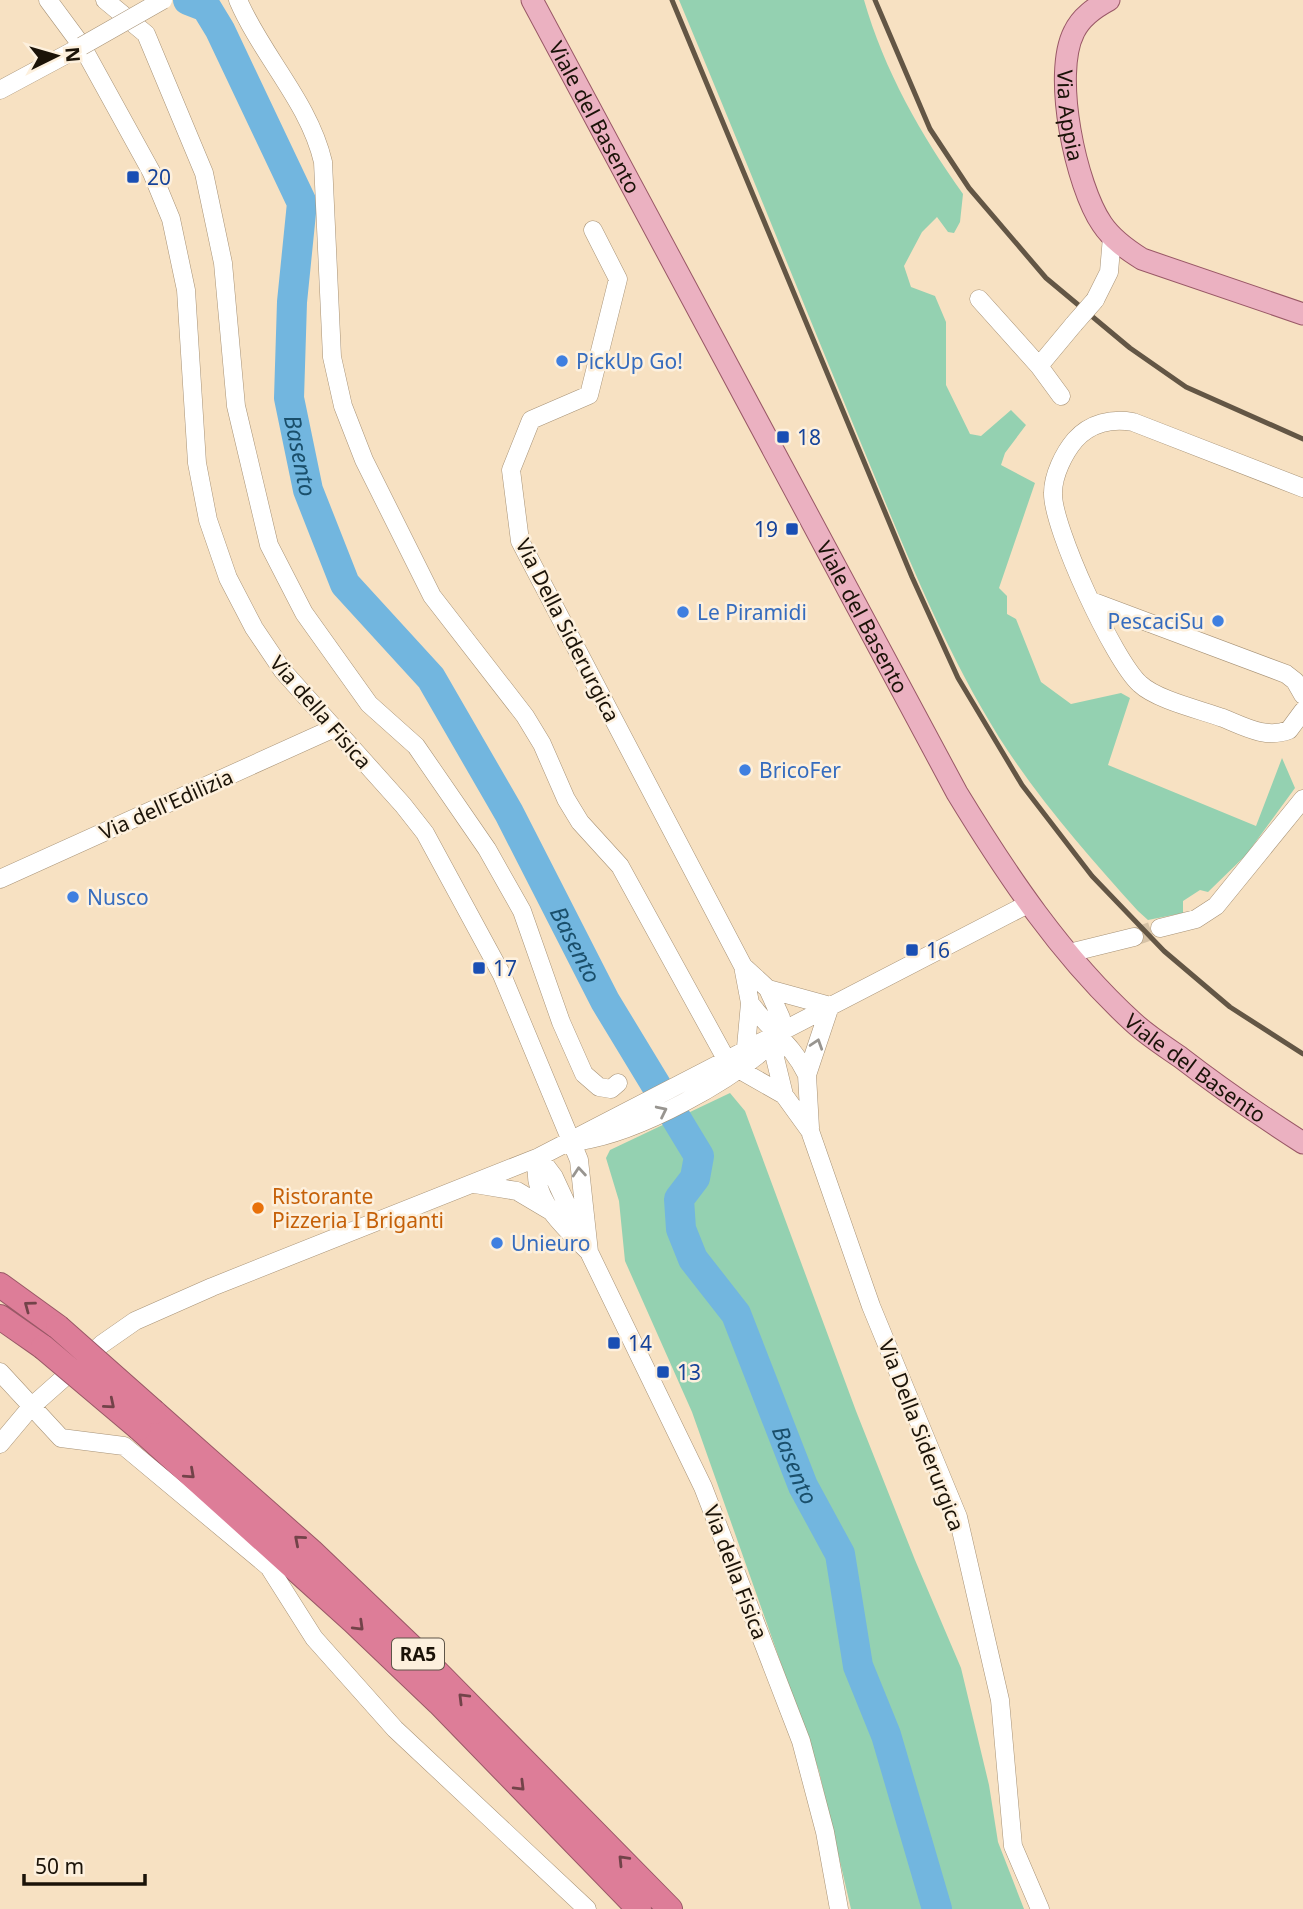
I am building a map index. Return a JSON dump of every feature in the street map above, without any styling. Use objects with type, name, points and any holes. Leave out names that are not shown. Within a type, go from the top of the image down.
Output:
[{"type":"highway","name":"RA5","points":[[0,1285],[50,1337],[146,1420],[311,1550],[425,1660],[670,1909]]},
{"type":"highway","name":"RA5","points":[[0,1317],[50,1337]]},
{"type":"highway","name":"RA5","points":[[146,1420],[439,1703],[639,1909]]},
{"type":"main road","name":"Viale del Basento","points":[[532,0],[957,793],[1028,904],[1133,1022],[1232,1097],[1303,1143]]},
{"type":"main road","name":"Via Appia","points":[[1109,0],[1087,15],[1073,33],[1066,71],[1070,123],[1090,204],[1112,237],[1125,249],[1164,269],[1303,314]]},
{"type":"street","name":"Via della Fisica","points":[[48,0],[82,46],[152,173],[178,242],[186,290],[197,463],[217,550],[241,606],[268,650],[332,729],[403,804],[451,878],[502,975],[579,1160],[589,1252]]},
{"type":"street","points":[[106,0],[146,34],[204,173],[223,263],[236,406],[269,545],[304,613],[369,704],[416,746],[488,849],[522,911],[561,1022],[584,1073],[599,1087],[611,1089],[618,1083]]},
{"type":"street","points":[[0,90],[163,0]]},
{"type":"street","points":[[238,0],[294,95],[320,147],[323,162],[332,357],[343,406],[364,460],[432,596],[525,716],[542,744],[554,776],[580,822],[620,866],[726,1059]]},
{"type":"street","name":"Via Della Siderurgica","points":[[593,230],[618,279],[589,395],[531,420],[511,470],[520,541],[743,966],[750,1003],[746,1047]]},
{"type":"street","points":[[1039,366],[1095,300],[1109,272],[1112,237]]},
{"type":"street","points":[[979,299],[1039,366],[1061,396]]},
{"type":"street","points":[[1303,488],[1133,422],[1106,421],[1088,428],[1068,450],[1058,472],[1053,493],[1055,516],[1091,601],[1124,664],[1142,686],[1265,734],[1289,730],[1303,711]]},
{"type":"street","points":[[1091,601],[1286,674],[1295,681],[1303,695]]},
{"type":"street","name":"Via dell'Edilizia","points":[[0,879],[332,729]]},
{"type":"street","points":[[1160,928],[1196,919],[1216,906],[1303,799]]},
{"type":"street","points":[[710,1078],[726,1059],[746,1047],[781,1034],[1028,904]]},
{"type":"street","points":[[1069,953],[1134,937]]},
{"type":"street","name":"Via Della Siderurgica","points":[[743,966],[768,989],[778,1008],[781,1034],[775,1058],[784,1095],[810,1131]]},
{"type":"street","name":"Via Della Siderurgica","points":[[768,989],[830,1006],[807,1075],[810,1131],[871,1306],[958,1517],[1000,1700],[1013,1846],[1041,1909]]},
{"type":"street","name":"Via Della Siderurgica","points":[[750,1003],[765,1023],[781,1034],[796,1053],[807,1075]]},
{"type":"street","points":[[0,1444],[31,1407],[102,1344],[135,1321],[212,1287],[606,1129],[710,1078],[740,1070],[781,1034]]},
{"type":"street","name":"Via Della Siderurgica","points":[[740,1070],[784,1095]]},
{"type":"street","name":"Via della Fisica","points":[[539,1157],[535,1170],[537,1182],[549,1210],[589,1252],[703,1487],[801,1741],[825,1832],[839,1909]]},
{"type":"street","points":[[539,1157],[554,1177],[589,1252]]},
{"type":"street","points":[[473,1184],[517,1191],[549,1210]]},
{"type":"street","points":[[0,1373],[61,1438],[124,1446],[269,1567],[314,1638],[395,1729],[587,1909]]},
{"type":"street","points":[[0,1394],[31,1407]]},
{"type":"green space","points":[[679,0],[864,0],[882,52],[905,101],[963,194],[960,222],[954,233],[948,232],[937,217],[922,232],[904,266],[911,287],[935,296],[946,322],[946,385],[970,434],[981,436],[1011,410],[1026,425],[1005,453],[1001,465],[1035,483],[999,588],[1007,596],[1007,614],[1016,619],[1041,682],[1071,704],[1121,693],[1130,698],[1108,765],[1256,826],[1282,758],[1295,788],[1246,855],[1208,892],[1200,890],[1183,901],[1183,913],[1148,920],[1138,911],[1038,793],[1008,751],[964,676],[908,557]]},
{"type":"green space","points":[[730,1093],[745,1111],[856,1411],[961,1668],[989,1785],[998,1842],[1024,1909],[851,1909],[819,1771],[692,1412],[625,1261],[619,1201],[606,1158],[610,1150]]},
{"type":"waterway","name":"Basento","points":[[188,0],[206,7],[220,30],[302,203],[292,302],[289,398],[308,490],[345,584],[431,678],[509,813],[605,1001],[699,1156],[695,1178],[679,1199],[681,1229],[693,1259],[736,1314],[803,1486],[840,1554],[858,1666],[886,1735],[937,1909]]},
{"type":"tunnel","points":[[1134,937],[1160,928]]},
{"type":"railway","points":[[672,0],[912,577],[958,678],[1022,785],[1092,876],[1164,951],[1230,1007],[1303,1054]]},
{"type":"railway","points":[[875,0],[930,129],[969,188],[1046,278],[1130,348],[1186,387],[1303,439]]},
{"type":"place","name":"20","points":[[133,177]]},
{"type":"place","name":"PickUp Go!","points":[[562,361]]},
{"type":"place","name":"18","points":[[783,437]]},
{"type":"place","name":"19","points":[[792,529]]},
{"type":"place","name":"Le Piramidi","points":[[683,612]]},
{"type":"place","name":"PescaciSu","points":[[1218,621]]},
{"type":"place","name":"BricoFer","points":[[745,770]]},
{"type":"place","name":"Nusco","points":[[73,897]]},
{"type":"place","name":"16","points":[[912,950]]},
{"type":"place","name":"17","points":[[479,968]]},
{"type":"place","name":"Ristorante Pizzeria I Briganti","points":[[258,1208]]},
{"type":"place","name":"Unieuro","points":[[497,1243]]},
{"type":"place","name":"14","points":[[614,1343]]},
{"type":"place","name":"13","points":[[663,1372]]}]
